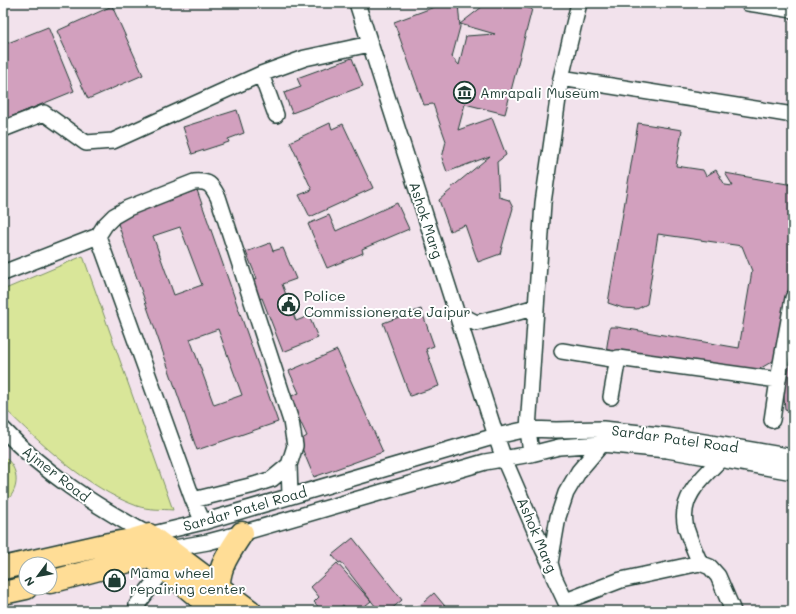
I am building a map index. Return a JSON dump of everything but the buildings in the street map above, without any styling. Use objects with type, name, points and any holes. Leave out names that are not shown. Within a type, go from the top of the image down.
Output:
[{"type":"highway","points":[[213,605],[218,581],[226,557],[242,533]]},
{"type":"highway","points":[[140,537],[213,605],[250,611]]},
{"type":"highway","name":"Sardar Patel Road","points":[[3,568],[140,537]]},
{"type":"highway","points":[[58,580],[161,558]]},
{"type":"highway","points":[[3,593],[18,590]]},
{"type":"street","name":"Ashok Marg","points":[[357,3],[456,312],[490,438],[504,459],[550,562],[554,577],[568,606]]},
{"type":"street","points":[[504,459],[531,454],[528,429],[543,203],[561,78],[579,3]]},
{"type":"street","points":[[748,3],[793,10]]},
{"type":"street","points":[[3,129],[44,113],[86,142],[113,141],[261,74],[305,58],[370,44]]},
{"type":"street","points":[[261,74],[276,115]]},
{"type":"street","points":[[561,78],[793,115]]},
{"type":"street","points":[[3,273],[98,236],[114,216],[128,208],[194,182],[205,182],[213,187],[218,197],[291,421],[295,446],[289,465],[290,496]]},
{"type":"street","points":[[98,236],[193,500],[203,522]]},
{"type":"street","points":[[772,420],[793,298]]},
{"type":"street","points":[[456,312],[476,323],[536,307]]},
{"type":"street","points":[[562,351],[618,360],[618,358],[778,380]]},
{"type":"street","points":[[611,397],[618,360]]},
{"type":"street","name":"Ajmer Road","points":[[3,429],[15,442],[55,476],[112,515],[140,537]]},
{"type":"street","points":[[490,438],[528,429]]},
{"type":"street","name":"Sardar Patel Road","points":[[528,429],[603,429],[669,436],[793,457]]},
{"type":"street","name":"Sardar Patel Road","points":[[140,537],[203,522],[490,438]]},
{"type":"street","points":[[550,562],[558,517],[566,493],[579,471],[602,444]]},
{"type":"street","name":"Sardar Patel Road","points":[[531,454],[559,447],[602,444],[667,450],[793,472]]},
{"type":"street","name":"Sardar Patel Road","points":[[161,558],[208,542],[485,462],[504,459]]},
{"type":"street","points":[[700,563],[686,527],[684,512],[689,496],[699,481],[721,459]]},
{"type":"street","points":[[193,500],[272,479],[289,465]]},
{"type":"street","points":[[138,609],[137,605],[161,558]]},
{"type":"street","points":[[568,606],[621,580],[700,563],[710,567],[718,576],[733,611]]},
{"type":"green space","points":[[83,256],[173,510],[150,509],[137,506],[100,488],[83,477],[49,450],[3,407],[3,290]]},
{"type":"green space","points":[[3,456],[13,466],[16,480],[13,493],[3,503]]},
{"type":"place","name":"Amrapali Museum","points":[[465,93]]},
{"type":"place","name":"Police Commissionerate Jaipur","points":[[288,304]]},
{"type":"place","name":"Mama wheel repairing center","points":[[114,581]]}]
